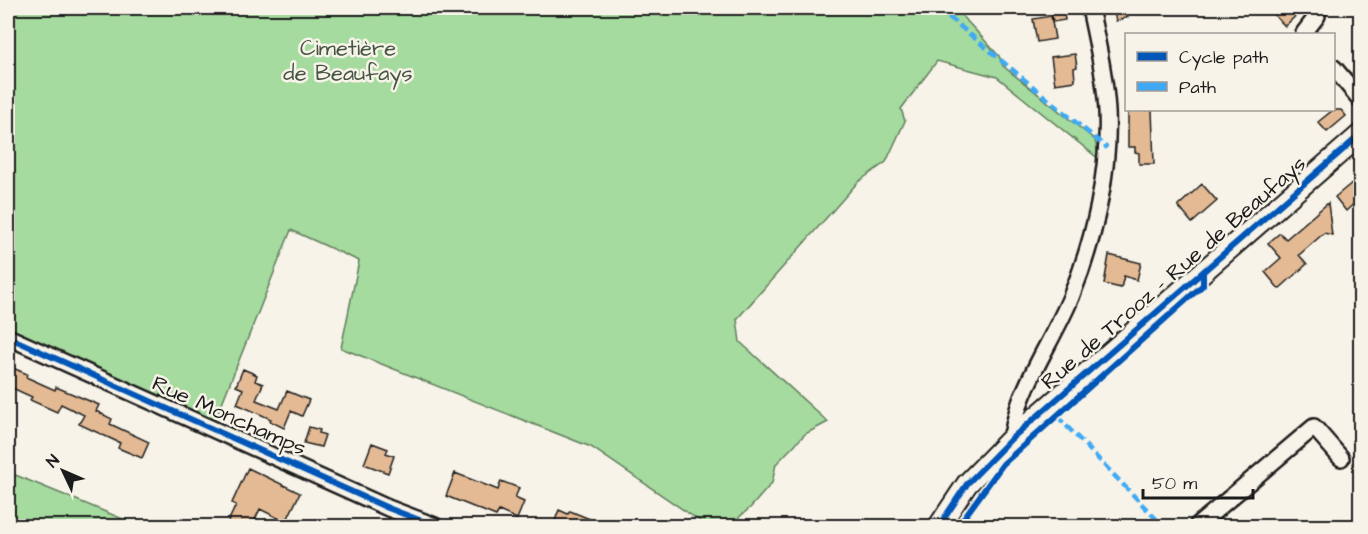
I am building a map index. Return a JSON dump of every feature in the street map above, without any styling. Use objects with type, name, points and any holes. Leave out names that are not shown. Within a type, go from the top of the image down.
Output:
[{"type":"street","points":[[1011,439],[1020,404],[1071,297],[1088,248],[1102,187],[1107,148],[1107,110],[1103,74],[1090,8]]},
{"type":"street","points":[[1304,33],[1317,16]]},
{"type":"street","points":[[1335,69],[1360,99]]},
{"type":"street","name":"Rue de Trooz - Rue de Beaufays","points":[[939,526],[967,484],[1011,439],[1360,135]]},
{"type":"street","name":"Rue Monchamps","points":[[8,338],[388,508],[435,526]]},
{"type":"street","points":[[1197,526],[1314,427],[1341,458]]},
{"type":"green space","name":"Cimetière de Beaufays","points":[[8,8],[955,8],[999,56],[1003,66],[1095,140],[1099,159],[997,77],[937,61],[901,109],[905,121],[886,162],[858,182],[737,319],[740,342],[828,422],[805,434],[776,464],[772,483],[751,507],[729,526],[707,526],[591,447],[341,348],[359,261],[291,230],[214,423],[8,328]]},
{"type":"green space","points":[[8,472],[140,526],[8,526]]},
{"type":"building","points":[[1051,8],[1063,8],[1065,20],[1053,22]]},
{"type":"building","points":[[1113,8],[1125,8],[1128,17],[1116,21]]},
{"type":"building","points":[[1282,8],[1304,8],[1285,26],[1274,15]]},
{"type":"building","points":[[1051,16],[1055,39],[1037,42],[1033,19]]},
{"type":"building","points":[[1075,54],[1077,67],[1074,68],[1075,81],[1055,84],[1051,57]]},
{"type":"building","points":[[1335,110],[1341,110],[1346,116],[1327,132],[1318,122]]},
{"type":"building","points":[[1128,111],[1152,111],[1154,164],[1139,164],[1139,153],[1135,152],[1135,147],[1128,147]]},
{"type":"building","points":[[1353,182],[1360,191],[1360,198],[1346,211],[1335,197]]},
{"type":"building","points":[[1202,184],[1217,201],[1192,223],[1178,206]]},
{"type":"building","points":[[1328,203],[1332,235],[1324,233],[1299,255],[1307,264],[1279,289],[1265,272],[1281,258],[1268,243],[1280,233],[1286,239]]},
{"type":"building","points":[[1109,255],[1141,263],[1137,280],[1124,276],[1121,288],[1104,284]]},
{"type":"building","points":[[8,366],[55,390],[56,387],[99,405],[96,411],[112,419],[110,424],[149,442],[142,458],[118,448],[120,443],[79,424],[84,415],[61,404],[57,412],[30,400],[32,397],[8,386]]},
{"type":"building","points":[[243,369],[257,375],[255,381],[263,384],[256,400],[279,409],[287,391],[309,400],[302,416],[291,411],[284,428],[270,421],[271,419],[237,404],[243,389],[236,386]]},
{"type":"building","points":[[309,427],[320,430],[319,433],[325,435],[321,447],[304,443]]},
{"type":"building","points":[[372,443],[388,449],[386,453],[394,456],[388,473],[364,464]]},
{"type":"building","points":[[248,468],[300,493],[286,522],[260,509],[252,526],[226,526],[236,505],[232,503]]},
{"type":"building","points":[[455,473],[498,490],[501,481],[519,488],[515,498],[524,502],[517,519],[499,511],[496,516],[446,496]]},
{"type":"building","points":[[559,510],[568,514],[570,511],[607,526],[553,526]]},
{"type":"marked path","points":[[938,8],[1107,148]]},
{"type":"marked path","points":[[1057,416],[1163,526]]},
{"type":"cycle path","points":[[939,526],[967,484],[1011,439],[1360,135]]},
{"type":"cycle path","points":[[958,526],[1003,464],[1203,285],[1203,272]]},
{"type":"cycle path","points":[[8,337],[388,508],[435,526]]}]
